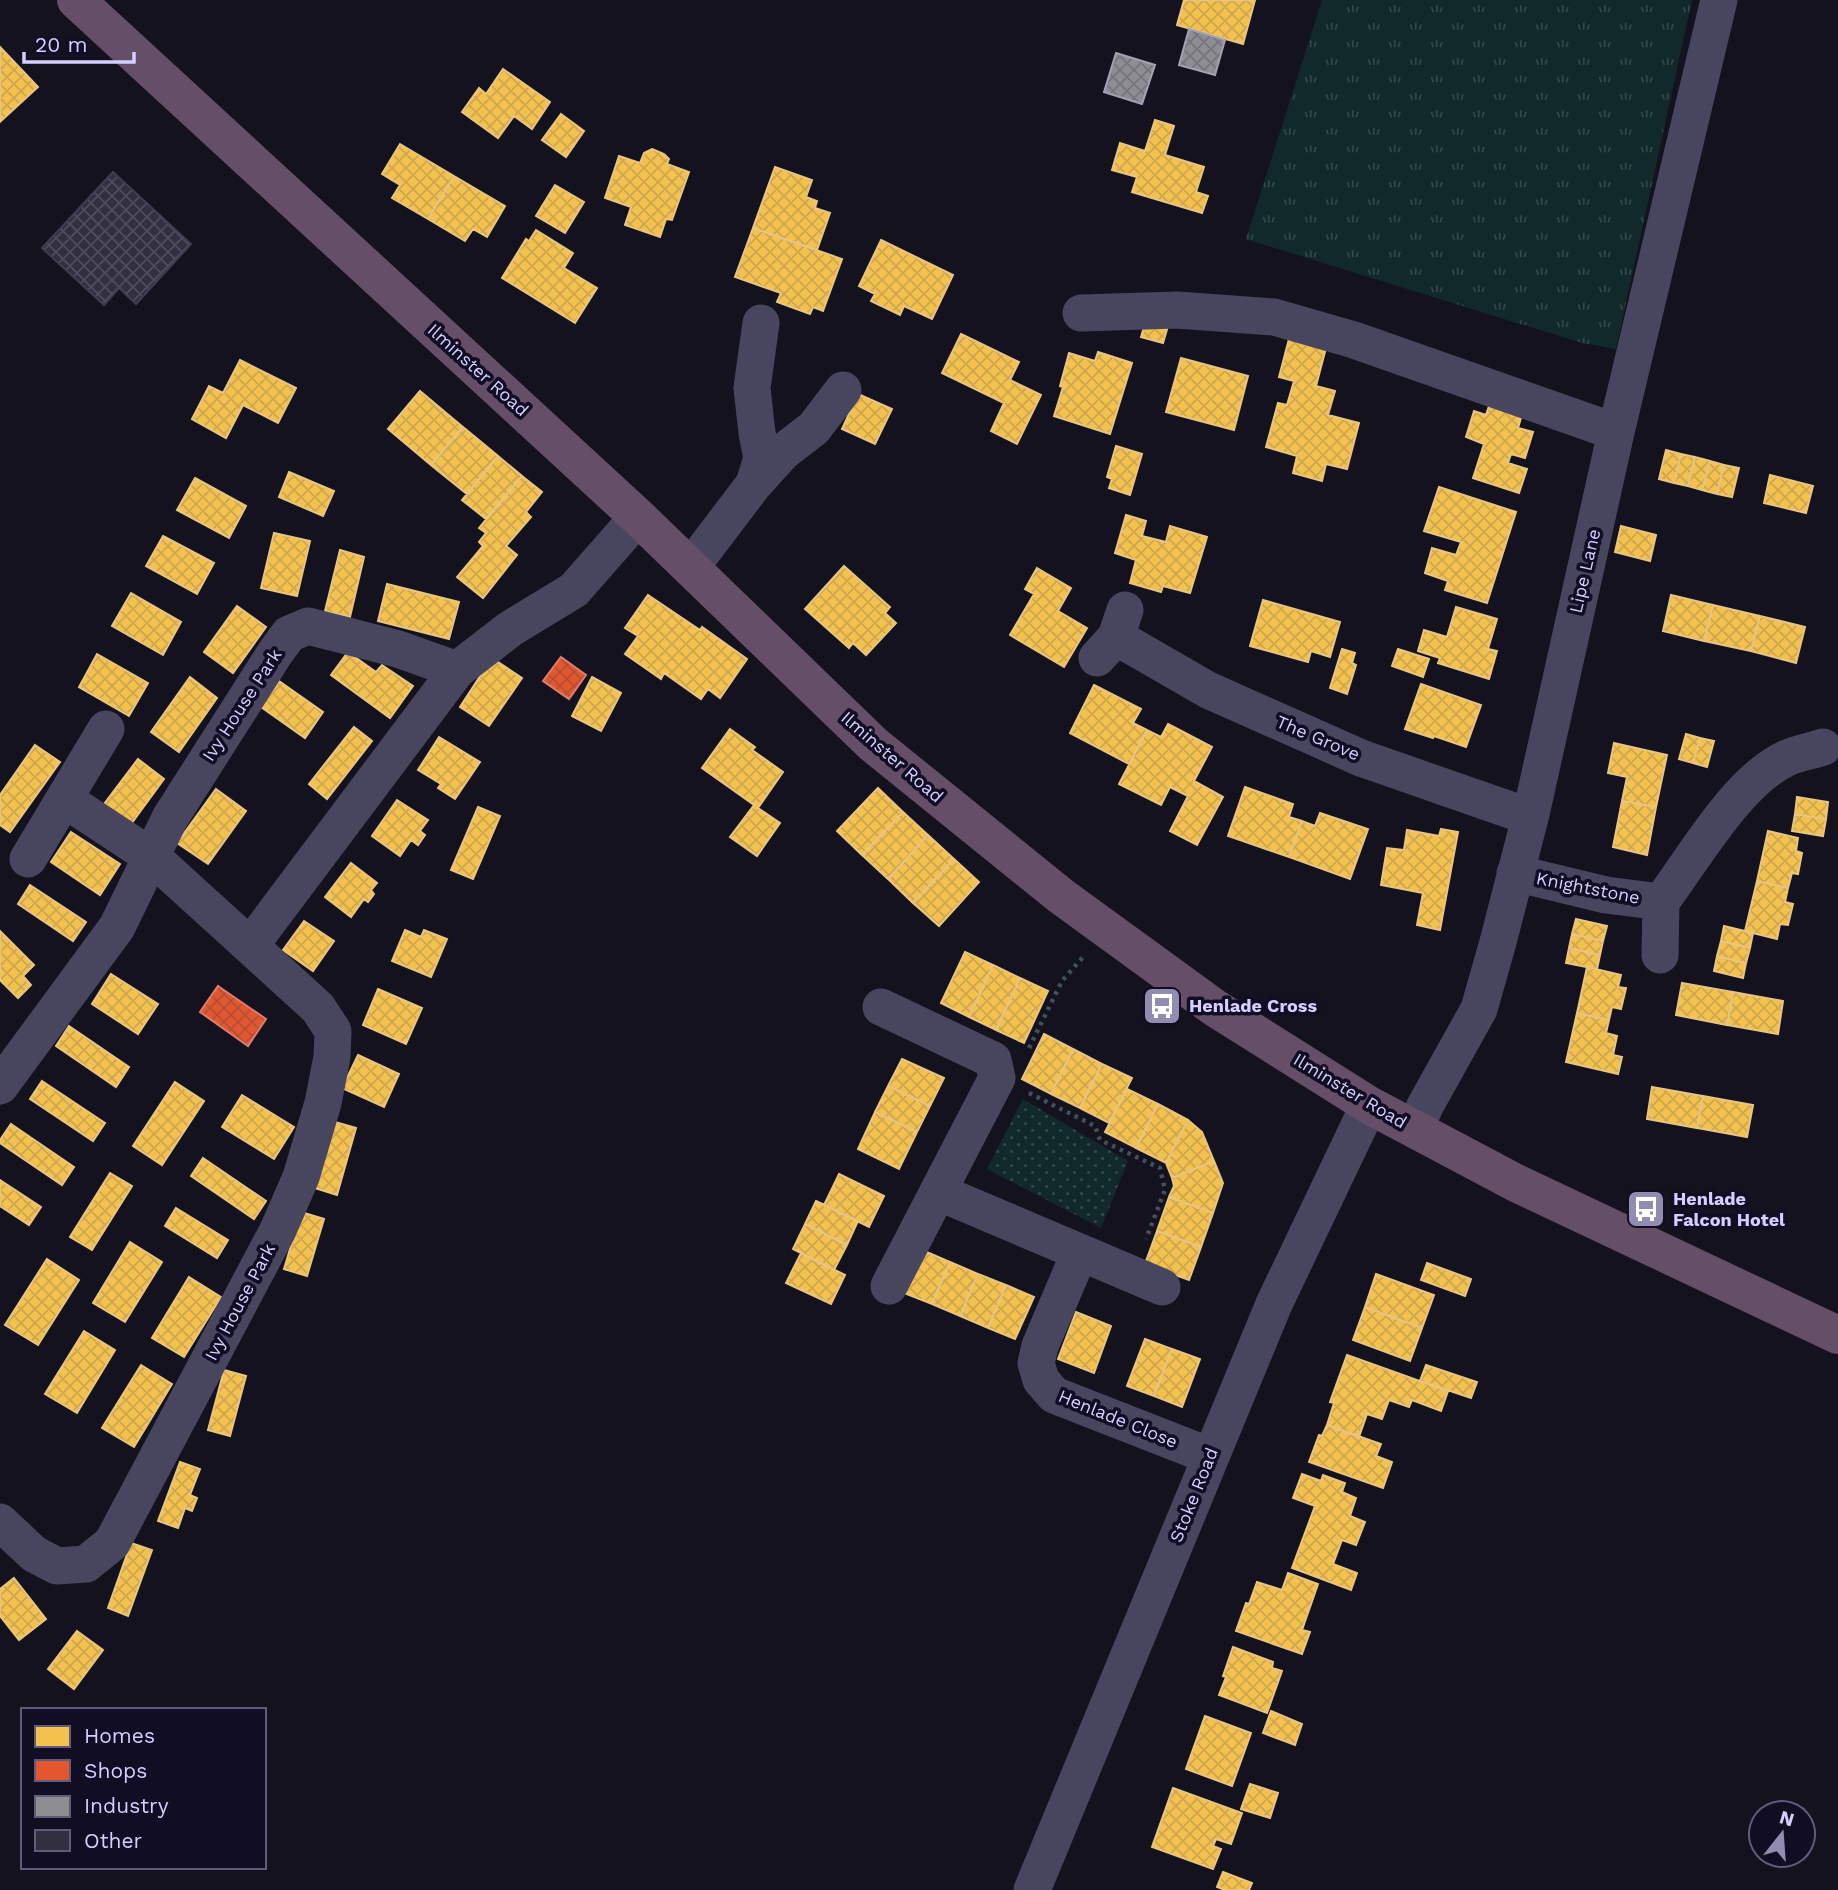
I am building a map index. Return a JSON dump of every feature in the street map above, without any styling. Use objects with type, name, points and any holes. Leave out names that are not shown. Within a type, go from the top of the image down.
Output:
[{"type":"highway","name":"Ilminster Road","points":[[76,0],[638,517],[873,744],[1062,896],[1215,1008],[1369,1105],[1516,1183],[1838,1335]]},
{"type":"street","name":"Lipe Lane","points":[[1415,1129],[1479,1009],[1498,942],[1531,814],[1616,432],[1718,0]]},
{"type":"street","points":[[1081,313],[1177,310],[1274,317],[1354,340],[1616,432]]},
{"type":"street","points":[[754,484],[762,458],[752,388],[761,323]]},
{"type":"street","points":[[691,568],[754,484],[783,452],[814,428],[842,390]]},
{"type":"street","points":[[250,946],[457,670],[510,629],[574,590],[638,517]]},
{"type":"street","name":"Ivy House Park","points":[[0,1086],[117,927],[170,818],[289,634],[308,626],[398,649],[457,670]]},
{"type":"street","name":"The Grove","points":[[1113,635],[1208,690],[1361,758],[1513,811],[1531,814]]},
{"type":"street","points":[[29,859],[106,729]]},
{"type":"street","name":"Knightstone","points":[[1660,955],[1661,902],[1737,798],[1766,772],[1787,758],[1824,747]]},
{"type":"street","name":"Ivy House Park","points":[[0,1522],[34,1554],[57,1566],[86,1564],[112,1543],[278,1230],[297,1187],[323,1103],[331,1056],[333,1031],[318,1008],[152,857],[64,799]]},
{"type":"street","name":"Knightstone","points":[[1515,873],[1606,895],[1661,902]]},
{"type":"street","points":[[881,1007],[993,1060],[1004,1081],[937,1192],[889,1286]]},
{"type":"street","name":"Stoke Road","points":[[1032,1890],[1274,1304],[1369,1105]]},
{"type":"street","points":[[937,1192],[1147,1281]]},
{"type":"street","name":"Henlade Close","points":[[1080,1252],[1040,1346],[1036,1363],[1041,1380],[1054,1395],[1210,1456]]},
{"type":"path","points":[[1107,930],[1062,981],[1004,1081],[1095,1126],[1101,1140],[1160,1168],[1165,1190],[1147,1281]]},
{"type":"green space","points":[[1322,0],[1692,0],[1616,349],[1582,343],[1246,239]]},
{"type":"green space","points":[[1023,1099],[1128,1161],[1101,1228],[987,1169]]},
{"type":"building: Homes","points":[[1184,0],[1255,0],[1243,44],[1177,25]]},
{"type":"building: Homes","points":[[0,47],[38,87],[0,122]]},
{"type":"building: Homes","points":[[503,69],[550,102],[532,129],[514,116],[498,138],[462,112],[479,88],[486,94]]},
{"type":"building: Homes","points":[[561,114],[584,131],[566,157],[542,140]]},
{"type":"building: Homes","points":[[1155,120],[1174,126],[1165,155],[1204,167],[1196,192],[1208,196],[1202,213],[1132,192],[1137,177],[1112,170],[1120,143],[1145,151]]},
{"type":"building: Homes","points":[[400,144],[454,176],[428,219],[392,198],[400,185],[382,174]]},
{"type":"building: Homes","points":[[652,149],[669,159],[667,164],[689,172],[672,220],[666,219],[660,237],[625,225],[631,207],[605,198],[619,156],[640,163],[644,153]]},
{"type":"building: Homes","points":[[775,167],[812,180],[806,197],[817,201],[815,208],[830,213],[817,250],[753,228]]},
{"type":"building: Homes","points":[[454,176],[505,206],[487,237],[473,229],[465,241],[428,219]]},
{"type":"building: Homes","points":[[555,185],[584,202],[565,233],[536,216]]},
{"type":"building: Homes","points":[[753,228],[842,259],[823,311],[813,307],[810,314],[777,302],[781,293],[735,277]]},
{"type":"building: Homes","points":[[536,230],[573,253],[564,268],[597,288],[575,323],[502,278],[526,239],[529,241]]},
{"type":"building: Homes","points":[[881,240],[953,275],[932,319],[904,306],[900,315],[871,301],[875,294],[859,286]]},
{"type":"building: Homes","points":[[1146,320],[1168,326],[1163,343],[1141,337]]},
{"type":"building: Homes","points":[[961,334],[1019,362],[1010,380],[1041,395],[1017,444],[991,431],[1004,403],[942,373]]},
{"type":"building: Homes","points":[[1289,339],[1326,348],[1316,386],[1335,391],[1328,415],[1359,423],[1347,469],[1326,464],[1322,481],[1293,473],[1297,456],[1266,447],[1278,403],[1287,405],[1294,381],[1279,377]]},
{"type":"building: Homes","points":[[1098,352],[1132,363],[1110,434],[1054,416],[1069,353],[1095,361]]},
{"type":"building: Homes","points":[[1181,358],[1248,376],[1234,430],[1166,412]]},
{"type":"building: Homes","points":[[240,360],[296,388],[278,423],[243,405],[226,438],[192,419],[209,386],[223,393]]},
{"type":"building: Homes","points":[[420,391],[463,427],[431,465],[388,429]]},
{"type":"building: Homes","points":[[858,394],[892,409],[875,444],[842,429]]},
{"type":"building: Homes","points":[[1492,397],[1524,408],[1518,428],[1533,432],[1525,458],[1511,454],[1508,463],[1527,469],[1519,493],[1473,478],[1484,444],[1466,437],[1474,411],[1486,415]]},
{"type":"building: Homes","points":[[463,427],[498,456],[467,494],[431,465]]},
{"type":"building: Homes","points":[[1116,446],[1142,454],[1130,495],[1109,488],[1112,479],[1107,477]]},
{"type":"building: Homes","points":[[1666,450],[1681,454],[1674,483],[1659,479]]},
{"type":"building: Homes","points":[[1681,454],[1695,457],[1688,486],[1674,483]]},
{"type":"building: Homes","points":[[498,456],[522,476],[486,519],[462,500]]},
{"type":"building: Homes","points":[[1695,457],[1710,461],[1702,490],[1688,486]]},
{"type":"building: Homes","points":[[1710,461],[1724,465],[1717,494],[1702,490]]},
{"type":"building: Homes","points":[[1724,465],[1739,468],[1732,497],[1717,494]]},
{"type":"building: Homes","points":[[289,472],[334,491],[323,516],[279,497]]},
{"type":"building: Homes","points":[[1770,475],[1813,486],[1806,513],[1764,503]]},
{"type":"building: Homes","points":[[522,476],[542,492],[526,512],[531,517],[506,546],[517,555],[483,598],[457,577],[483,546],[479,542],[486,533],[479,528]]},
{"type":"building: Homes","points":[[195,478],[246,506],[229,538],[177,510]]},
{"type":"building: Homes","points":[[1439,487],[1516,512],[1487,603],[1445,590],[1448,581],[1425,573],[1432,548],[1456,555],[1461,542],[1424,531]]},
{"type":"building: Homes","points":[[1126,515],[1146,521],[1142,536],[1166,542],[1170,526],[1207,537],[1190,593],[1163,586],[1161,592],[1130,583],[1136,560],[1115,553]]},
{"type":"building: Homes","points":[[1621,526],[1656,535],[1650,561],[1615,552]]},
{"type":"building: Homes","points":[[274,533],[310,541],[297,596],[261,588]]},
{"type":"building: Homes","points":[[163,536],[214,563],[197,594],[146,566]]},
{"type":"building: Homes","points":[[340,550],[364,557],[350,617],[325,611]]},
{"type":"building: Homes","points":[[844,566],[890,607],[885,613],[896,623],[866,655],[853,643],[849,648],[805,609]]},
{"type":"building: Homes","points":[[1037,568],[1071,588],[1058,611],[1087,628],[1064,667],[1010,635],[1034,594],[1025,589]]},
{"type":"building: Homes","points":[[387,584],[459,602],[449,639],[378,621]]},
{"type":"building: Homes","points":[[131,593],[181,622],[163,655],[112,626]]},
{"type":"building: Homes","points":[[648,595],[700,630],[702,627],[747,659],[720,698],[708,689],[701,699],[664,673],[661,679],[625,654],[638,636],[625,628]]},
{"type":"building: Homes","points":[[1671,595],[1713,605],[1704,641],[1663,631]]},
{"type":"building: Homes","points":[[1263,600],[1340,622],[1330,657],[1311,651],[1308,662],[1250,646]]},
{"type":"building: Homes","points":[[1713,605],[1760,616],[1751,651],[1704,641]]},
{"type":"building: Homes","points":[[237,606],[266,627],[233,673],[204,652]]},
{"type":"building: Homes","points":[[1456,607],[1497,619],[1488,649],[1497,651],[1489,679],[1438,663],[1440,658],[1418,651],[1424,630],[1447,637]]},
{"type":"building: Homes","points":[[1760,616],[1805,627],[1796,663],[1751,651]]},
{"type":"building: Homes","points":[[1342,649],[1355,653],[1352,663],[1356,665],[1347,694],[1330,688]]},
{"type":"building: Homes","points":[[1398,649],[1429,659],[1423,677],[1392,666]]},
{"type":"building: Homes","points":[[348,652],[376,672],[382,665],[413,686],[390,718],[331,675]]},
{"type":"building: Homes","points":[[97,654],[148,683],[129,716],[79,687]]},
{"type":"building: Homes","points":[[492,658],[522,678],[489,726],[460,707]]},
{"type":"building: Homes","points":[[190,677],[217,698],[179,752],[151,732]]},
{"type":"building: Homes","points":[[592,677],[621,693],[601,731],[572,716]]},
{"type":"building: Homes","points":[[279,681],[323,712],[305,738],[261,707]]},
{"type":"building: Homes","points":[[1421,684],[1481,705],[1466,747],[1405,729]]},
{"type":"building: Homes","points":[[1094,685],[1141,709],[1133,723],[1147,730],[1129,764],[1070,733]]},
{"type":"building: Homes","points":[[1168,724],[1212,747],[1194,781],[1223,797],[1197,845],[1170,831],[1188,796],[1170,787],[1161,805],[1119,784],[1147,730],[1161,737]]},
{"type":"building: Homes","points":[[354,727],[372,741],[327,799],[309,784]]},
{"type":"building: Homes","points":[[730,729],[755,747],[752,750],[783,772],[758,808],[780,823],[757,856],[730,837],[754,805],[702,768]]},
{"type":"building: Homes","points":[[1686,734],[1700,738],[1693,763],[1679,759]]},
{"type":"building: Homes","points":[[439,737],[480,762],[455,799],[438,788],[441,784],[418,770]]},
{"type":"building: Homes","points":[[1700,738],[1714,741],[1707,767],[1693,763]]},
{"type":"building: Homes","points":[[1614,743],[1667,755],[1656,807],[1622,801],[1627,777],[1608,773]]},
{"type":"building: Homes","points":[[35,745],[60,762],[10,832],[0,825],[0,795]]},
{"type":"building: Homes","points":[[138,759],[164,779],[131,824],[104,804]]},
{"type":"building: Homes","points":[[1245,787],[1293,804],[1289,817],[1302,821],[1289,857],[1228,836]]},
{"type":"building: Homes","points":[[878,788],[903,812],[862,855],[837,831]]},
{"type":"building: Homes","points":[[216,789],[246,811],[208,864],[177,843]]},
{"type":"building: Homes","points":[[1797,797],[1828,802],[1826,819],[1795,814]]},
{"type":"building: Homes","points":[[397,800],[428,820],[420,831],[425,835],[418,845],[411,840],[400,856],[372,836]]},
{"type":"building: Homes","points":[[1622,801],[1656,807],[1647,855],[1613,847]]},
{"type":"building: Homes","points":[[478,807],[500,816],[473,879],[451,870]]},
{"type":"building: Homes","points":[[903,812],[928,835],[888,879],[862,855]]},
{"type":"building: Homes","points":[[1320,813],[1368,829],[1350,879],[1289,857],[1302,821],[1315,826]]},
{"type":"building: Homes","points":[[1795,814],[1826,819],[1823,836],[1792,831]]},
{"type":"building: Homes","points":[[1441,829],[1458,832],[1440,930],[1417,925],[1423,893],[1381,885],[1387,848],[1404,850],[1407,830],[1439,836]]},
{"type":"building: Homes","points":[[1768,831],[1798,838],[1796,851],[1802,853],[1798,874],[1792,873],[1788,888],[1757,881]]},
{"type":"building: Homes","points":[[71,832],[120,864],[100,895],[51,862]]},
{"type":"building: Homes","points":[[928,835],[954,859],[913,903],[888,879]]},
{"type":"building: Homes","points":[[954,859],[979,882],[939,926],[913,903]]},
{"type":"building: Homes","points":[[351,863],[377,883],[371,890],[374,894],[368,902],[364,899],[351,917],[325,897]]},
{"type":"building: Homes","points":[[1757,881],[1788,888],[1785,902],[1793,904],[1788,925],[1780,924],[1777,939],[1745,931]]},
{"type":"building: Homes","points":[[30,885],[86,922],[73,941],[18,904]]},
{"type":"building: Homes","points":[[1576,919],[1607,926],[1603,941],[1572,934]]},
{"type":"building: Homes","points":[[304,921],[334,941],[313,971],[283,950]]},
{"type":"building: Homes","points":[[1724,926],[1753,933],[1750,948],[1721,941]]},
{"type":"building: Homes","points":[[405,930],[421,937],[424,930],[447,939],[431,977],[392,961]]},
{"type":"building: Homes","points":[[0,931],[34,965],[23,976],[31,985],[18,998],[0,980]]},
{"type":"building: Homes","points":[[1572,934],[1603,941],[1600,955],[1569,948]]},
{"type":"building: Homes","points":[[1721,941],[1750,948],[1746,963],[1717,956]]},
{"type":"building: Homes","points":[[1569,948],[1600,955],[1597,969],[1566,963]]},
{"type":"building: Homes","points":[[965,952],[993,965],[969,1017],[941,1003]]},
{"type":"building: Homes","points":[[1717,956],[1746,963],[1743,978],[1714,971]]},
{"type":"building: Homes","points":[[993,965],[1020,978],[996,1030],[969,1017]]},
{"type":"building: Homes","points":[[1587,967],[1621,975],[1618,987],[1626,988],[1621,1009],[1612,1007],[1609,1020],[1577,1013]]},
{"type":"building: Homes","points":[[111,974],[158,1004],[138,1034],[92,1004]]},
{"type":"building: Homes","points":[[1020,978],[1048,991],[1024,1043],[996,1030]]},
{"type":"building: Homes","points":[[1682,983],[1733,992],[1727,1025],[1676,1015]]},
{"type":"building: Homes","points":[[378,989],[422,1008],[406,1044],[363,1025]]},
{"type":"building: Homes","points":[[1733,992],[1783,1001],[1778,1034],[1727,1025]]},
{"type":"building: Homes","points":[[1577,1013],[1609,1020],[1606,1033],[1617,1036],[1613,1055],[1622,1057],[1618,1074],[1566,1062]]},
{"type":"building: Homes","points":[[69,1026],[129,1067],[116,1087],[56,1046]]},
{"type":"building: Homes","points":[[1044,1034],[1073,1049],[1051,1094],[1022,1079]]},
{"type":"building: Homes","points":[[1073,1049],[1102,1064],[1080,1108],[1051,1094]]},
{"type":"building: Homes","points":[[358,1055],[399,1074],[384,1107],[342,1088]]},
{"type":"building: Homes","points":[[902,1059],[944,1078],[930,1106],[888,1086]]},
{"type":"building: Homes","points":[[1102,1064],[1132,1078],[1109,1123],[1080,1108]]},
{"type":"building: Homes","points":[[42,1081],[105,1123],[93,1141],[30,1099]]},
{"type":"building: Homes","points":[[175,1082],[204,1101],[162,1165],[133,1146]]},
{"type":"building: Homes","points":[[888,1086],[930,1106],[917,1132],[875,1112]]},
{"type":"building: Homes","points":[[1652,1087],[1703,1096],[1697,1128],[1647,1119]]},
{"type":"building: Homes","points":[[1127,1089],[1158,1104],[1136,1148],[1105,1132]]},
{"type":"building: Homes","points":[[242,1095],[294,1127],[274,1159],[222,1127]]},
{"type":"building: Homes","points":[[1703,1096],[1753,1105],[1747,1137],[1697,1128]]},
{"type":"building: Homes","points":[[1158,1104],[1188,1120],[1166,1163],[1136,1148]]},
{"type":"building: Homes","points":[[875,1112],[917,1132],[899,1169],[858,1149]]},
{"type":"building: Homes","points":[[1188,1120],[1202,1132],[1214,1161],[1172,1178],[1166,1163]]},
{"type":"building: Homes","points":[[335,1122],[356,1128],[337,1195],[315,1188]]},
{"type":"building: Homes","points":[[11,1124],[74,1167],[62,1185],[0,1143]]},
{"type":"building: Homes","points":[[203,1158],[266,1201],[254,1219],[191,1176]]},
{"type":"building: Homes","points":[[1214,1161],[1223,1183],[1213,1213],[1169,1197],[1174,1186],[1172,1178]]},
{"type":"building: Homes","points":[[110,1173],[132,1186],[92,1250],[70,1237]]},
{"type":"building: Homes","points":[[839,1174],[884,1196],[869,1227],[824,1205]]},
{"type":"building: Homes","points":[[0,1180],[41,1207],[29,1225],[0,1206]]},
{"type":"building: Homes","points":[[1169,1197],[1213,1213],[1201,1247],[1157,1231]]},
{"type":"building: Homes","points":[[816,1201],[858,1221],[847,1245],[805,1224]]},
{"type":"building: Homes","points":[[176,1208],[228,1240],[217,1258],[165,1226]]},
{"type":"building: Homes","points":[[301,1212],[324,1219],[307,1276],[284,1269]]},
{"type":"building: Homes","points":[[805,1224],[847,1245],[834,1270],[793,1249]]},
{"type":"building: Homes","points":[[1157,1231],[1201,1247],[1189,1280],[1145,1264]]},
{"type":"building: Homes","points":[[130,1242],[162,1262],[125,1322],[93,1303]]},
{"type":"building: Homes","points":[[922,1250],[950,1262],[932,1304],[904,1293]]},
{"type":"building: Homes","points":[[801,1253],[845,1275],[831,1304],[786,1283]]},
{"type":"building: Homes","points":[[47,1259],[79,1280],[38,1345],[5,1325]]},
{"type":"building: Homes","points":[[950,1262],[978,1274],[960,1316],[932,1304]]},
{"type":"building: Homes","points":[[1427,1263],[1471,1279],[1465,1296],[1421,1280]]},
{"type":"building: Homes","points":[[978,1274],[1006,1285],[988,1328],[960,1316]]},
{"type":"building: Homes","points":[[1376,1274],[1434,1295],[1422,1328],[1365,1307]]},
{"type":"building: Homes","points":[[189,1277],[221,1297],[184,1357],[152,1338]]},
{"type":"building: Homes","points":[[1006,1285],[1034,1297],[1015,1339],[988,1328]]},
{"type":"building: Homes","points":[[1365,1307],[1422,1328],[1410,1361],[1353,1340]]},
{"type":"building: Homes","points":[[1076,1312],[1111,1326],[1094,1373],[1058,1359]]},
{"type":"building: Homes","points":[[84,1331],[115,1350],[77,1413],[45,1394]]},
{"type":"building: Homes","points":[[1145,1339],[1172,1349],[1154,1396],[1127,1386]]},
{"type":"building: Homes","points":[[1172,1349],[1200,1359],[1182,1407],[1154,1396]]},
{"type":"building: Homes","points":[[1347,1355],[1448,1391],[1441,1411],[1412,1400],[1409,1407],[1389,1400],[1382,1419],[1367,1414],[1359,1437],[1327,1425],[1334,1403],[1330,1402]]},
{"type":"building: Homes","points":[[141,1365],[172,1384],[134,1447],[102,1428]]},
{"type":"building: Homes","points":[[1426,1365],[1477,1382],[1471,1398],[1420,1381]]},
{"type":"building: Homes","points":[[224,1370],[246,1376],[230,1436],[208,1430]]},
{"type":"building: Homes","points":[[1327,1425],[1381,1444],[1376,1456],[1392,1462],[1383,1488],[1309,1462],[1319,1435],[1322,1436]]},
{"type":"building: Homes","points":[[180,1462],[200,1469],[190,1495],[197,1498],[192,1511],[185,1508],[178,1528],[158,1521]]},
{"type":"building: Homes","points":[[1302,1474],[1321,1481],[1323,1475],[1345,1483],[1342,1492],[1356,1498],[1350,1516],[1365,1522],[1356,1545],[1342,1540],[1333,1564],[1357,1573],[1351,1590],[1292,1568],[1315,1506],[1293,1498]]},
{"type":"building: Homes","points":[[131,1543],[152,1550],[128,1616],[108,1608]]},
{"type":"building: Homes","points":[[1288,1573],[1318,1584],[1302,1630],[1310,1632],[1302,1654],[1236,1631],[1257,1582],[1282,1590]]},
{"type":"building: Homes","points":[[14,1578],[46,1619],[19,1640],[0,1616],[0,1589]]},
{"type":"building: Homes","points":[[77,1631],[103,1650],[74,1689],[48,1669]]},
{"type":"building: Homes","points":[[1233,1647],[1273,1662],[1272,1668],[1282,1671],[1267,1713],[1219,1695]]},
{"type":"building: Homes","points":[[1271,1711],[1302,1724],[1295,1745],[1263,1733]]},
{"type":"building: Homes","points":[[1205,1716],[1251,1733],[1232,1786],[1186,1769]]},
{"type":"building: Homes","points":[[1250,1784],[1278,1793],[1270,1818],[1241,1809]]},
{"type":"building: Homes","points":[[1173,1788],[1242,1813],[1231,1844],[1216,1839],[1213,1846],[1221,1849],[1213,1869],[1152,1847]]},
{"type":"building: Homes","points":[[1223,1872],[1252,1883],[1249,1890],[1225,1890],[1217,1887]]},
{"type":"building: Shops","points":[[561,657],[586,675],[569,699],[543,681]]},
{"type":"building: Shops","points":[[218,986],[266,1019],[248,1046],[200,1012]]},
{"type":"building: Industry","points":[[1189,29],[1225,40],[1215,75],[1179,65]]},
{"type":"building: Industry","points":[[1116,53],[1155,65],[1142,104],[1104,92]]},
{"type":"building: Other","points":[[113,172],[191,244],[136,304],[119,288],[104,305],[42,248]]},
{"type":"place","name":"Henlade Cross","points":[[1162,1006]]},
{"type":"place","name":"Henlade Falcon Hotel","points":[[1646,1209]]}]
